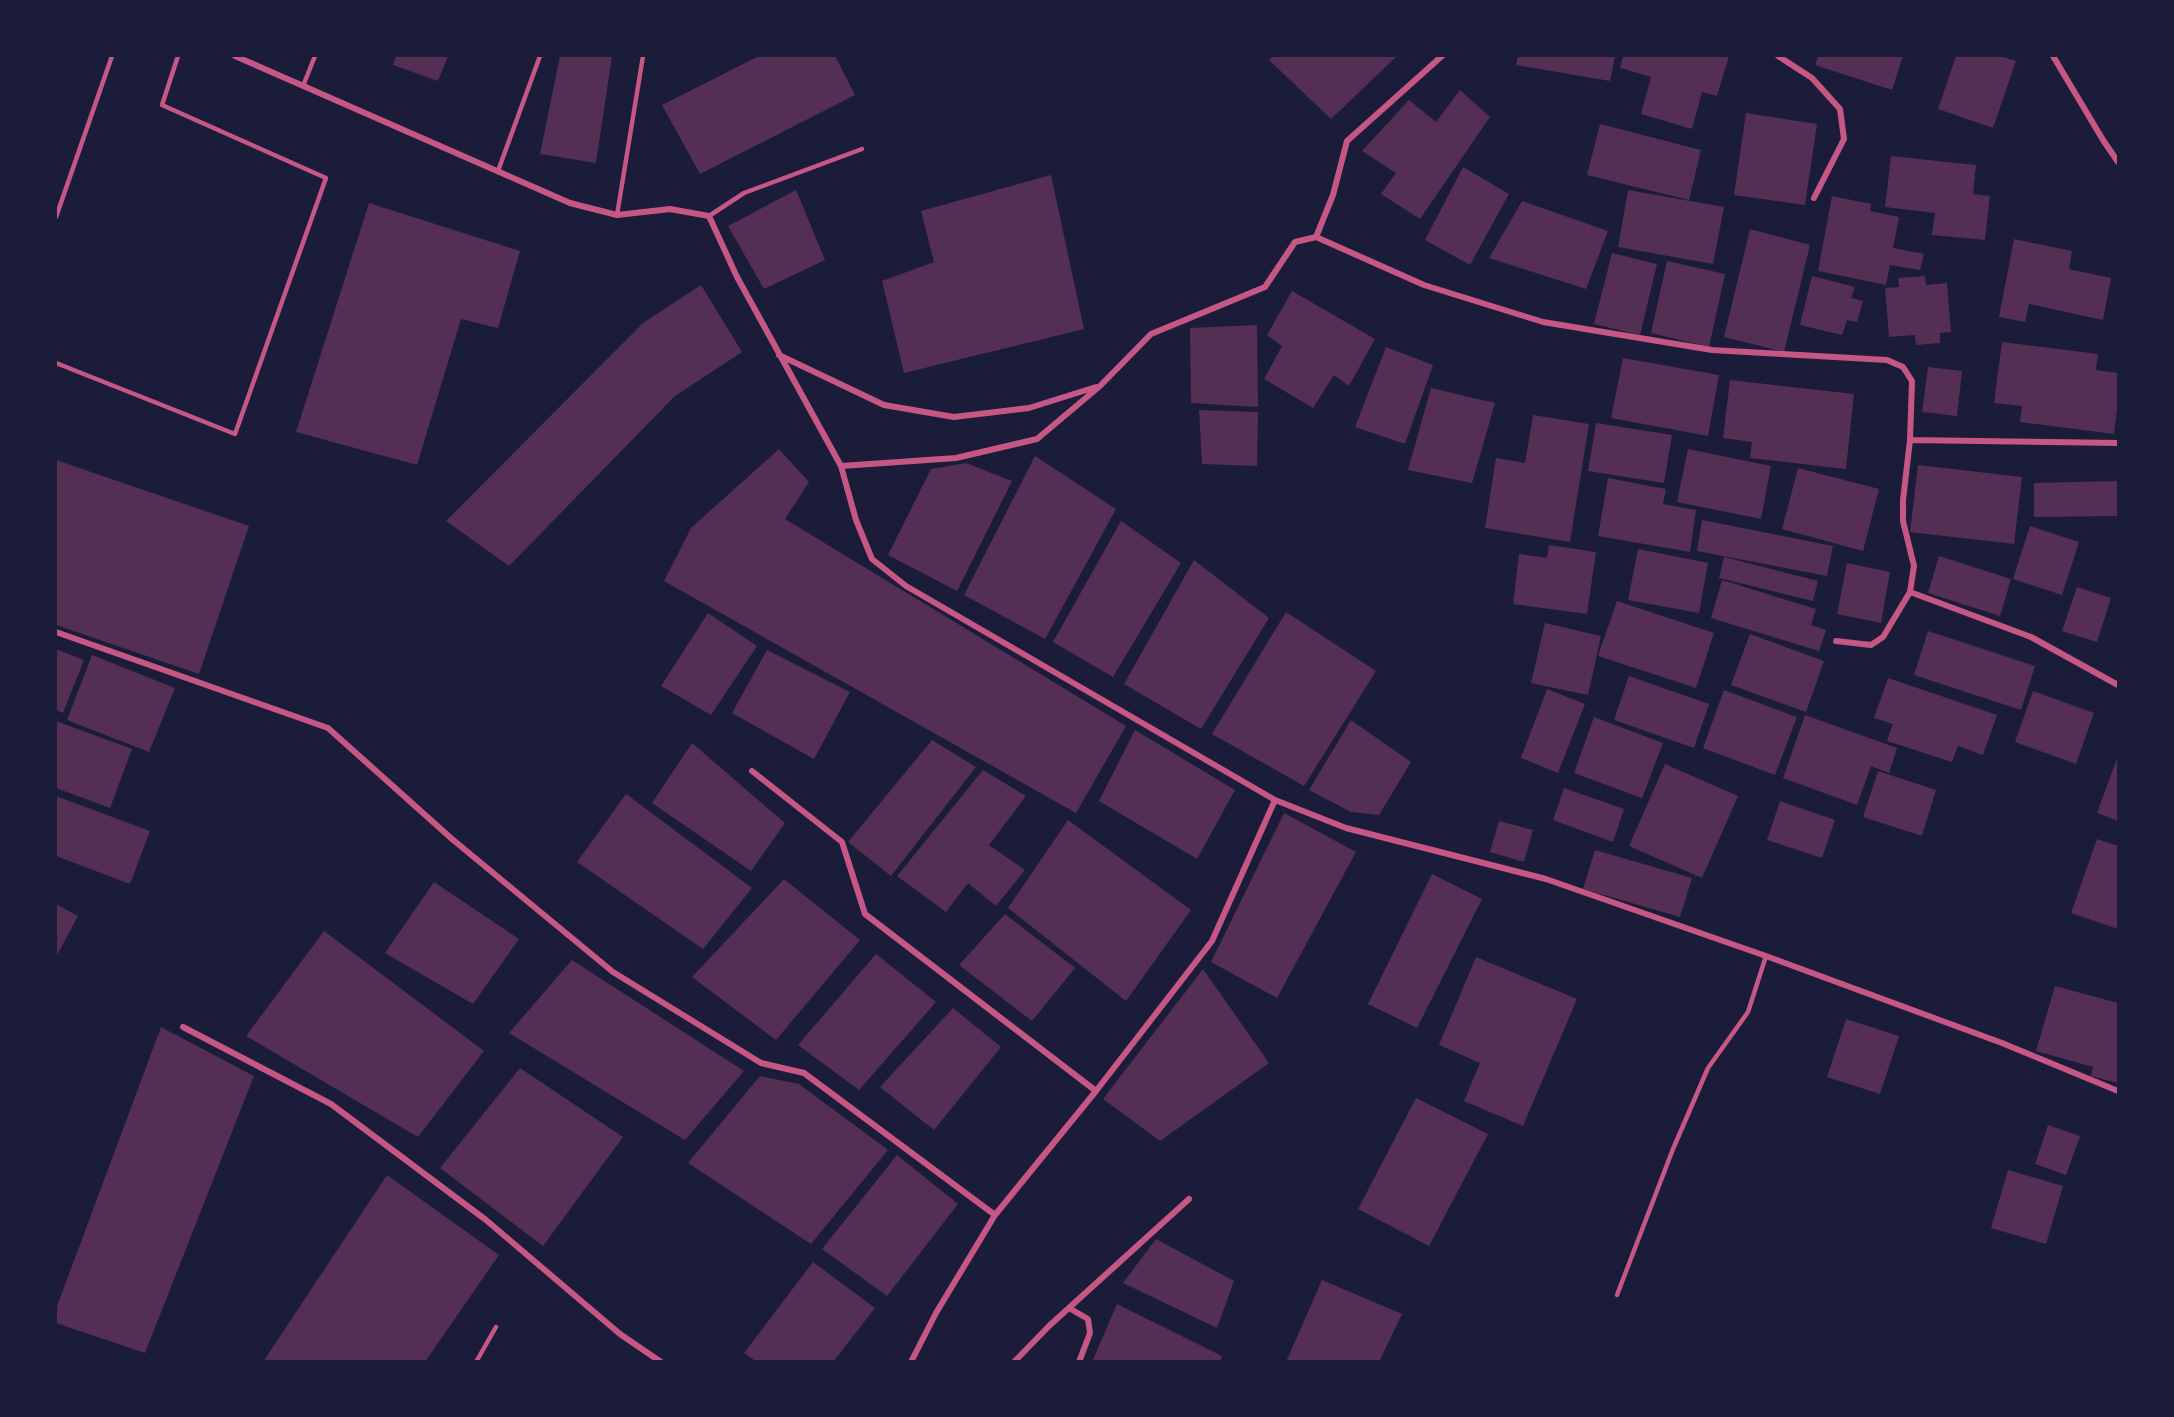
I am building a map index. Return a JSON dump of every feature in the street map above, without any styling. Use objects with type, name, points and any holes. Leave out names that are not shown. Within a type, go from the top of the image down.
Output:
[{"type":"street","points":[[235,56],[570,203],[617,215],[670,209],[710,216],[737,277],[841,466],[856,520],[872,559],[906,586],[1275,800],[1346,828],[1546,879],[1766,956],[2002,1043],[2118,1091]]},
{"type":"street","points":[[1316,237],[1333,195],[1347,141],[1442,56]]},
{"type":"street","points":[[1778,56],[1812,78],[1840,109],[1844,139],[1814,198]]},
{"type":"street","points":[[2053,56],[2118,162]]},
{"type":"street","points":[[841,466],[956,458],[1037,439],[1100,386],[1151,334],[1265,288],[1295,242],[1316,237],[1424,285],[1543,322],[1712,350],[1887,360],[1903,367],[1912,381],[1910,440],[1903,500],[1903,521],[1914,566],[1910,592],[1883,637],[1871,645],[1836,640]]},
{"type":"street","points":[[779,354],[884,405],[954,417],[1029,408],[1100,386]]},
{"type":"street","points":[[1910,440],[2118,443]]},
{"type":"street","points":[[1910,592],[2031,637],[2118,685]]},
{"type":"street","points":[[56,632],[328,728],[452,839],[613,972],[761,1063],[804,1073],[995,1215]]},
{"type":"street","points":[[753,771],[842,842],[865,914],[1096,1091]]},
{"type":"street","points":[[911,1362],[936,1313],[995,1215],[1096,1091],[1212,941],[1275,800]]},
{"type":"street","points":[[183,1027],[331,1104],[486,1220],[620,1334],[661,1362]]},
{"type":"street","points":[[1014,1362],[1069,1308],[1190,1198]]},
{"type":"street","points":[[1069,1308],[1088,1319],[1090,1333],[1079,1362]]},
{"type":"lane","points":[[56,217],[112,56]]},
{"type":"lane","points":[[56,363],[235,434],[327,178],[162,105],[178,56]]},
{"type":"lane","points":[[303,86],[315,56]]},
{"type":"lane","points":[[498,171],[540,56]]},
{"type":"lane","points":[[617,215],[643,56]]},
{"type":"lane","points":[[710,216],[744,194],[862,149]]},
{"type":"lane","points":[[1617,1295],[1708,1068],[1748,1012],[1766,956]]},
{"type":"lane","points":[[476,1362],[496,1328]]},
{"type":"building","points":[[396,56],[448,56],[438,81],[393,65]]},
{"type":"building","points":[[560,56],[612,56],[596,163],[540,154]]},
{"type":"building","points":[[759,56],[835,56],[855,95],[700,174],[662,105]]},
{"type":"building","points":[[1274,56],[1397,56],[1331,119],[1269,60]]},
{"type":"building","points":[[1518,56],[1615,56],[1610,81],[1516,65]]},
{"type":"building","points":[[1623,56],[1729,56],[1717,96],[1702,92],[1692,129],[1641,114],[1651,77],[1620,68]]},
{"type":"building","points":[[1818,56],[1903,56],[1892,90],[1815,65]]},
{"type":"building","points":[[1956,56],[2000,56],[2016,61],[1993,128],[1938,109]]},
{"type":"building","points":[[1460,90],[1490,117],[1420,219],[1381,194],[1396,173],[1362,151],[1409,100],[1436,122]]},
{"type":"building","points":[[1746,113],[1817,124],[1805,205],[1734,195]]},
{"type":"building","points":[[1600,124],[1701,150],[1689,200],[1587,175]]},
{"type":"building","points":[[1891,156],[1976,165],[1973,194],[1990,196],[1985,240],[1932,235],[1935,213],[1885,207]]},
{"type":"building","points":[[1463,167],[1509,194],[1470,265],[1425,240]]},
{"type":"building","points":[[1051,175],[1084,329],[904,373],[882,281],[934,262],[921,211]]},
{"type":"building","points":[[796,190],[825,260],[764,289],[728,226]]},
{"type":"building","points":[[1628,190],[1724,207],[1713,264],[1618,247]]},
{"type":"building","points":[[1832,196],[1871,204],[1870,211],[1899,217],[1893,248],[1924,254],[1920,270],[1890,265],[1886,285],[1818,271]]},
{"type":"building","points":[[1522,201],[1608,231],[1586,289],[1489,258]]},
{"type":"building","points":[[369,203],[520,251],[498,328],[461,319],[417,465],[296,432]]},
{"type":"building","points":[[1750,229],[1810,245],[1784,352],[1724,337]]},
{"type":"building","points":[[2014,239],[2072,251],[2069,269],[2111,278],[2103,320],[2029,304],[2025,322],[1999,317]]},
{"type":"building","points":[[1612,253],[1657,264],[1640,335],[1594,324]]},
{"type":"building","points":[[1667,261],[1725,274],[1709,347],[1651,333]]},
{"type":"building","points":[[1812,276],[1855,287],[1851,298],[1863,301],[1857,322],[1847,320],[1842,335],[1800,325]]},
{"type":"building","points":[[1925,276],[1926,285],[1947,283],[1951,332],[1940,333],[1940,343],[1916,345],[1915,335],[1889,337],[1885,288],[1899,287],[1898,278]]},
{"type":"building","points":[[701,285],[742,352],[675,396],[509,566],[446,521],[643,323]]},
{"type":"building","points":[[1292,291],[1375,339],[1349,386],[1334,375],[1313,408],[1264,379],[1282,346],[1267,335]]},
{"type":"building","points":[[1257,325],[1258,407],[1191,403],[1190,328]]},
{"type":"building","points":[[2002,342],[2098,354],[2096,370],[2118,373],[2114,434],[2020,422],[2022,406],[1994,403]]},
{"type":"building","points":[[1386,347],[1433,365],[1405,444],[1355,427]]},
{"type":"building","points":[[1623,358],[1719,375],[1708,436],[1611,418]]},
{"type":"building","points":[[1928,367],[1962,371],[1957,416],[1922,412]]},
{"type":"building","points":[[1730,380],[1854,394],[1846,469],[1750,458],[1752,442],[1723,438]]},
{"type":"building","points":[[1431,388],[1495,403],[1472,483],[1408,470]]},
{"type":"building","points":[[1199,410],[1258,412],[1257,466],[1202,464]]},
{"type":"building","points":[[1533,415],[1589,424],[1570,542],[1485,528],[1496,458],[1525,463]]},
{"type":"building","points":[[1596,423],[1672,435],[1664,483],[1588,471]]},
{"type":"building","points":[[779,449],[809,482],[785,519],[1126,726],[1076,813],[664,581],[691,528]]},
{"type":"building","points":[[1688,449],[1771,466],[1761,519],[1677,502]]},
{"type":"building","points":[[1035,456],[1116,509],[1045,639],[964,595]]},
{"type":"building","points":[[56,460],[249,526],[199,674],[56,625]]},
{"type":"building","points":[[966,463],[1012,481],[957,591],[888,555],[931,469]]},
{"type":"building","points":[[1918,465],[2022,477],[2014,544],[1910,532]]},
{"type":"building","points":[[1798,468],[1879,489],[1863,551],[1782,529]]},
{"type":"building","points":[[1608,478],[1666,489],[1663,504],[1696,510],[1690,552],[1598,536]]},
{"type":"building","points":[[2118,481],[2118,516],[2034,517],[2034,483]]},
{"type":"building","points":[[1702,520],[1833,546],[1827,576],[1697,551]]},
{"type":"building","points":[[1121,521],[1181,563],[1113,677],[1053,642]]},
{"type":"building","points":[[2030,526],[2079,542],[2062,595],[2013,579]]},
{"type":"building","points":[[1549,545],[1596,552],[1587,614],[1513,604],[1519,554],[1547,558]]},
{"type":"building","points":[[1638,549],[1708,563],[1699,613],[1628,600]]},
{"type":"building","points":[[1939,556],[2011,579],[2000,616],[1928,593]]},
{"type":"building","points":[[1724,557],[1818,581],[1813,601],[1719,578]]},
{"type":"building","points":[[1194,560],[1269,618],[1201,729],[1124,684]]},
{"type":"building","points":[[1847,563],[1890,572],[1881,623],[1837,614]]},
{"type":"building","points":[[1722,580],[1816,609],[1811,625],[1826,630],[1819,651],[1711,618]]},
{"type":"building","points":[[2077,587],[2111,598],[2097,642],[2062,631]]},
{"type":"building","points":[[1617,601],[1714,633],[1696,688],[1598,656]]},
{"type":"building","points":[[1286,612],[1376,671],[1304,786],[1212,734]]},
{"type":"building","points":[[708,613],[757,646],[711,715],[661,686]]},
{"type":"building","points":[[1545,623],[1601,636],[1588,695],[1531,683]]},
{"type":"building","points":[[1928,631],[2035,666],[2021,710],[1914,675]]},
{"type":"building","points":[[1750,634],[1824,661],[1806,712],[1731,685]]},
{"type":"building","points":[[56,649],[84,660],[63,713],[56,710]]},
{"type":"building","points":[[767,650],[850,692],[814,759],[732,713]]},
{"type":"building","points":[[92,655],[175,688],[149,752],[67,720]]},
{"type":"building","points":[[1629,676],[1709,704],[1694,748],[1614,720]]},
{"type":"building","points":[[1888,678],[1997,715],[1983,755],[1958,746],[1952,762],[1887,741],[1893,724],[1874,718]]},
{"type":"building","points":[[1547,689],[1585,704],[1558,773],[1521,758]]},
{"type":"building","points":[[1724,690],[1797,717],[1775,775],[1703,748]]},
{"type":"building","points":[[2033,691],[2094,713],[2076,764],[2015,742]]},
{"type":"building","points":[[1805,715],[1897,748],[1889,773],[1871,766],[1857,805],[1783,778]]},
{"type":"building","points":[[1594,717],[1663,743],[1642,798],[1574,773]]},
{"type":"building","points":[[1351,720],[1411,762],[1379,815],[1351,812],[1309,790]]},
{"type":"building","points":[[56,721],[132,749],[110,808],[56,788]]},
{"type":"building","points":[[1135,730],[1235,790],[1197,859],[1099,801]]},
{"type":"building","points":[[932,740],[976,767],[891,876],[848,842]]},
{"type":"building","points":[[692,743],[785,823],[751,871],[652,803]]},
{"type":"building","points":[[2118,756],[2118,821],[2097,813]]},
{"type":"building","points":[[1665,764],[1738,796],[1702,878],[1629,846]]},
{"type":"building","points":[[983,770],[1026,796],[989,845],[1025,870],[996,906],[968,883],[946,912],[897,876]]},
{"type":"building","points":[[1878,771],[1936,790],[1922,836],[1863,817]]},
{"type":"building","points":[[1564,788],[1624,809],[1613,842],[1553,820]]},
{"type":"building","points":[[626,794],[752,888],[703,949],[577,862]]},
{"type":"building","points":[[56,796],[150,831],[130,884],[56,856]]},
{"type":"building","points":[[1780,801],[1835,820],[1822,858],[1767,840]]},
{"type":"building","points":[[1284,813],[1356,852],[1277,998],[1211,962]]},
{"type":"building","points":[[1068,820],[1191,910],[1126,1001],[1008,908]]},
{"type":"building","points":[[1499,821],[1533,830],[1524,862],[1490,852]]},
{"type":"building","points":[[2097,839],[2118,846],[2118,929],[2071,913]]},
{"type":"building","points":[[1595,850],[1692,878],[1680,917],[1583,889]]},
{"type":"building","points":[[1432,874],[1482,899],[1417,1028],[1368,1004]]},
{"type":"building","points":[[784,879],[860,940],[776,1040],[692,977]]},
{"type":"building","points":[[434,882],[519,939],[473,1004],[385,953]]},
{"type":"building","points":[[56,904],[78,916],[56,957]]},
{"type":"building","points":[[1005,914],[1075,968],[1032,1021],[959,965]]},
{"type":"building","points":[[324,931],[484,1051],[418,1137],[246,1036]]},
{"type":"building","points":[[876,954],[936,1002],[859,1090],[798,1045]]},
{"type":"building","points":[[1476,957],[1577,999],[1523,1126],[1464,1101],[1480,1063],[1439,1045]]},
{"type":"building","points":[[572,960],[744,1071],[685,1140],[509,1033]]},
{"type":"building","points":[[1203,969],[1269,1063],[1160,1141],[1103,1099]]},
{"type":"building","points":[[2055,986],[2118,1003],[2118,1083],[2091,1076],[2093,1067],[2036,1051]]},
{"type":"building","points":[[953,1008],[1001,1047],[934,1130],[880,1087]]},
{"type":"building","points":[[1846,1019],[1899,1036],[1880,1094],[1827,1077]]},
{"type":"building","points":[[161,1027],[254,1076],[145,1353],[56,1323],[56,1309]]},
{"type":"building","points":[[520,1068],[623,1137],[543,1246],[440,1168]]},
{"type":"building","points":[[760,1076],[799,1084],[888,1150],[811,1244],[688,1163]]},
{"type":"building","points":[[1416,1098],[1488,1134],[1429,1246],[1358,1209]]},
{"type":"building","points":[[2048,1125],[2080,1136],[2066,1175],[2035,1164]]},
{"type":"building","points":[[897,1155],[958,1204],[887,1296],[822,1249]]},
{"type":"building","points":[[2008,1170],[2063,1186],[2046,1244],[1991,1228]]},
{"type":"building","points":[[387,1175],[499,1255],[425,1362],[263,1362]]},
{"type":"building","points":[[1156,1239],[1234,1281],[1217,1328],[1123,1283]]},
{"type":"building","points":[[813,1262],[875,1308],[833,1362],[757,1362],[744,1353]]},
{"type":"building","points":[[1322,1280],[1402,1314],[1379,1362],[1286,1362]]},
{"type":"building","points":[[1117,1304],[1222,1356],[1220,1362],[1092,1362]]}]
